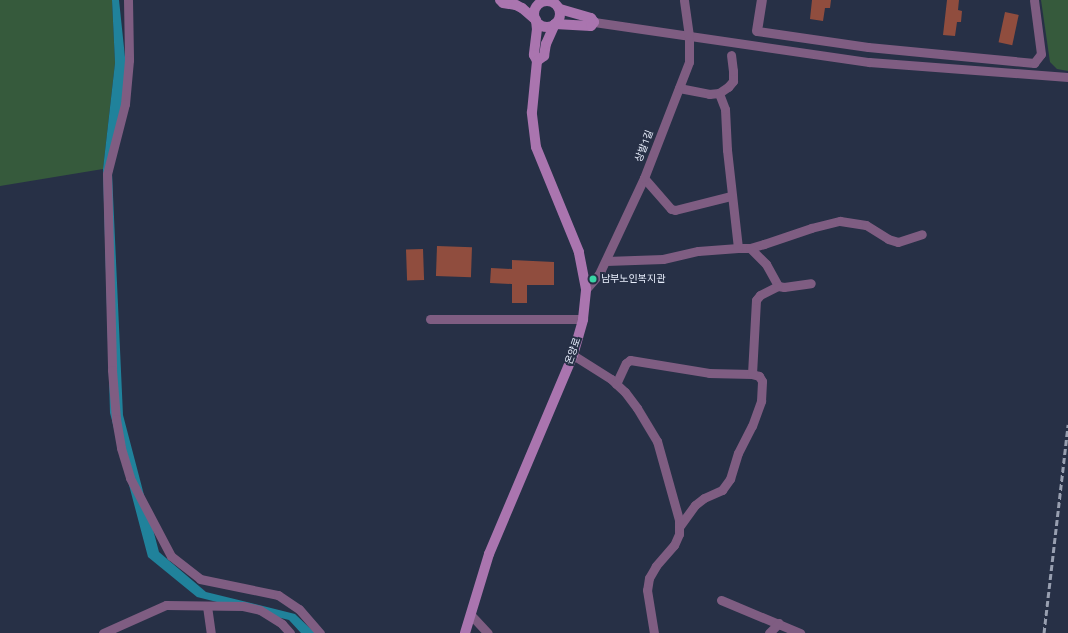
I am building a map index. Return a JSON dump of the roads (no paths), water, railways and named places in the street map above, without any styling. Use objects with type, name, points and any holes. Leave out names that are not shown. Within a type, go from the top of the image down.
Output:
[{"type":"main road","points":[[500,0],[503,3],[516,5],[522,8],[542,26],[546,27],[555,24],[590,26],[594,22],[591,18],[550,1],[540,1],[535,11],[536,20]]},
{"type":"main road","points":[[537,60],[544,56],[546,44],[555,24],[560,17],[557,5]]},
{"type":"main road","name":"온양로","points":[[465,633],[489,554],[573,355],[583,320],[586,289],[579,252],[536,147],[532,112],[537,60],[534,55],[538,29],[536,20]]},
{"type":"street","points":[[128,0],[130,60],[125,104],[107,174],[112,370],[116,419],[121,448],[130,478],[170,556],[200,579],[278,595],[299,609],[320,633]]},
{"type":"street","name":"상발1길","points":[[586,289],[599,274],[606,261],[644,178],[690,62],[689,36],[684,0]]},
{"type":"street","points":[[762,0],[757,31],[868,47],[1034,63],[1042,54],[1034,0]]},
{"type":"street","points":[[594,22],[869,62],[1068,77]]},
{"type":"street","points":[[679,88],[709,94],[719,93],[728,87],[733,81],[731,56]]},
{"type":"street","points":[[719,93],[725,109],[731,196],[738,248]]},
{"type":"street","points":[[644,178],[671,209],[675,210],[731,196]]},
{"type":"street","points":[[606,261],[656,260],[698,252],[750,248],[811,228],[840,221],[866,225],[888,239],[898,242],[922,234]]},
{"type":"street","points":[[750,248],[766,264],[778,286]]},
{"type":"street","points":[[752,374],[756,300],[760,295],[778,286],[784,287],[811,283]]},
{"type":"street","points":[[430,319],[583,320]]},
{"type":"street","points":[[573,355],[616,384],[637,408],[656,441],[679,520],[679,534],[674,545],[656,566],[649,578],[647,590],[654,633]]},
{"type":"street","points":[[616,384],[626,364],[630,360],[709,373],[730,375],[752,374],[759,376],[762,381],[761,401],[752,426],[740,448],[728,484],[722,490],[695,504],[679,527]]},
{"type":"street","points":[[721,600],[800,633]]},
{"type":"street","points":[[103,633],[166,605],[243,606],[260,610],[282,624],[290,633]]},
{"type":"street","points":[[207,606],[211,633]]},
{"type":"street","points":[[470,614],[488,633]]},
{"type":"street","points":[[769,633],[779,623]]},
{"type":"water","points":[[112,0],[119,0],[127,76],[112,173],[123,415],[159,552],[206,592],[295,614],[315,633],[301,633],[289,620],[197,597],[148,557],[110,413],[103,169],[115,63]]},
{"type":"railway","points":[[1044,633],[1068,424]]},
{"type":"place","name":"남부노인복지관","points":[[593,279]]}]
